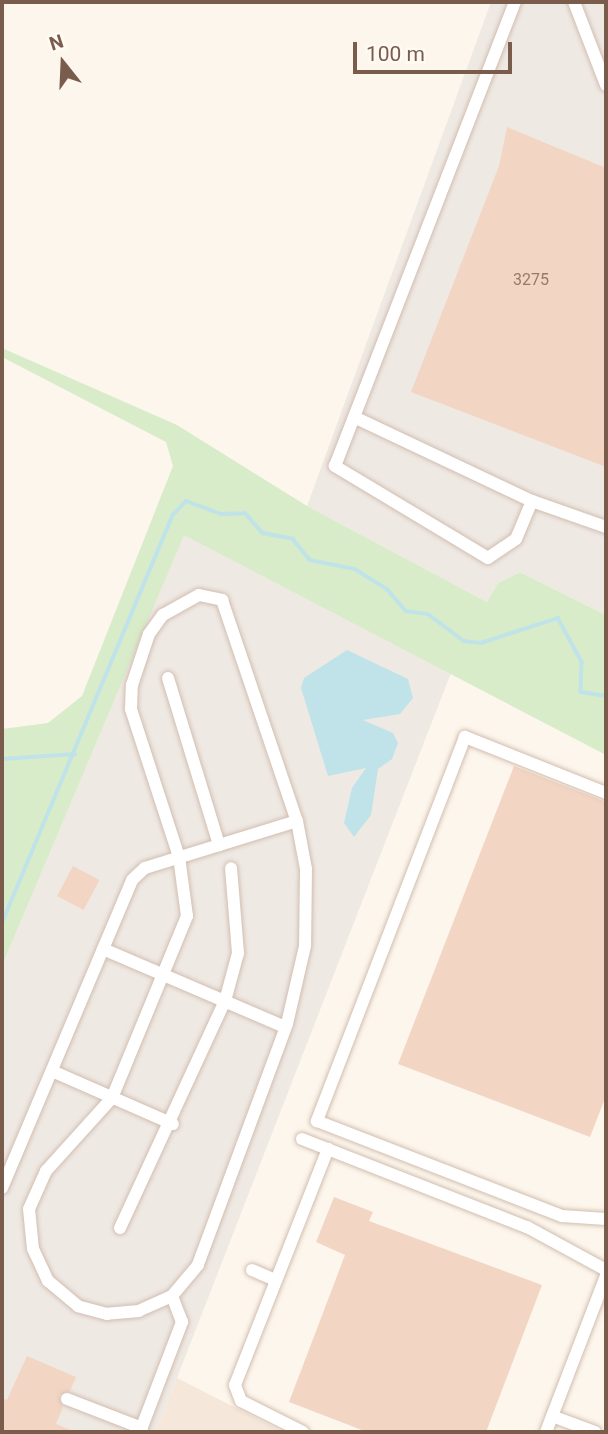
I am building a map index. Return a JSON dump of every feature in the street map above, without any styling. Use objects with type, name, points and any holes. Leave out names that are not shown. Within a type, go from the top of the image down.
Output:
[{"type":"street","points":[[515,2],[335,466],[488,558],[516,539],[532,501]]},
{"type":"street","points":[[574,2],[606,85]]},
{"type":"street","points":[[354,417],[532,501],[606,527]]},
{"type":"street","points":[[199,595],[222,600],[297,821],[306,869],[305,946],[285,1027],[198,1265],[172,1296],[139,1311],[107,1314],[78,1306],[48,1281],[33,1249],[34,1192],[113,1098],[187,916],[179,858],[131,709],[132,685],[149,634],[163,615],[199,595]]},
{"type":"street","points":[[168,678],[219,845]]},
{"type":"street","points":[[606,793],[465,737],[317,1121],[562,1216],[606,1219]]},
{"type":"street","points":[[2,1188],[132,880],[145,868],[297,821]]},
{"type":"street","points":[[120,1228],[173,1124],[225,1001],[238,953],[231,868]]},
{"type":"street","points":[[103,949],[285,1027]]},
{"type":"street","points":[[52,1071],[173,1124]]},
{"type":"street","points":[[302,1139],[522,1225],[606,1270]]},
{"type":"street","points":[[303,1432],[237,1396],[236,1382],[328,1149]]},
{"type":"street","points":[[252,1270],[276,1280]]},
{"type":"street","points":[[546,1432],[606,1276]]},
{"type":"street","points":[[67,1399],[141,1430],[182,1322],[172,1296]]},
{"type":"street","points":[[552,1416],[595,1432]]},
{"type":"shaded area","points":[[491,2],[606,2],[606,615],[520,572],[498,583],[487,602],[307,506]]},
{"type":"shaded area","points":[[184,534],[451,673],[156,1432],[2,1432],[2,966]]},
{"type":"shaded area","points":[[177,1378],[283,1432],[156,1432]]},
{"type":"green space","points":[[2,348],[177,425],[307,506],[487,602],[498,583],[520,572],[606,615],[606,755],[184,535],[2,966],[2,729],[48,723],[82,696],[173,466],[166,442],[2,357]]},
{"type":"water","points":[[347,650],[408,679],[413,698],[400,714],[363,720],[393,733],[398,743],[392,759],[378,769],[371,815],[354,837],[344,823],[352,788],[366,768],[328,776],[301,688],[304,678]]},
{"type":"building","points":[[507,127],[606,168],[606,467],[411,392],[499,166]]},
{"type":"building","points":[[514,766],[606,802],[606,1096],[590,1137],[398,1064]]},
{"type":"building","points":[[73,866],[99,880],[84,910],[57,896]]},
{"type":"building","points":[[334,1197],[373,1212],[369,1221],[542,1285],[486,1432],[367,1432],[289,1402],[345,1255],[316,1242]]},
{"type":"building","points":[[27,1356],[76,1377],[70,1391],[59,1395],[63,1407],[56,1424],[76,1432],[2,1432],[2,1398],[7,1400]]},
{"type":"waterway","points":[[2,923],[173,515],[186,501],[221,514],[245,513],[263,533],[293,539],[310,560],[355,569],[387,589],[406,611],[428,614],[464,641],[481,643],[558,618],[582,662],[581,692],[606,696]]},
{"type":"waterway","points":[[2,759],[75,754]]}]
